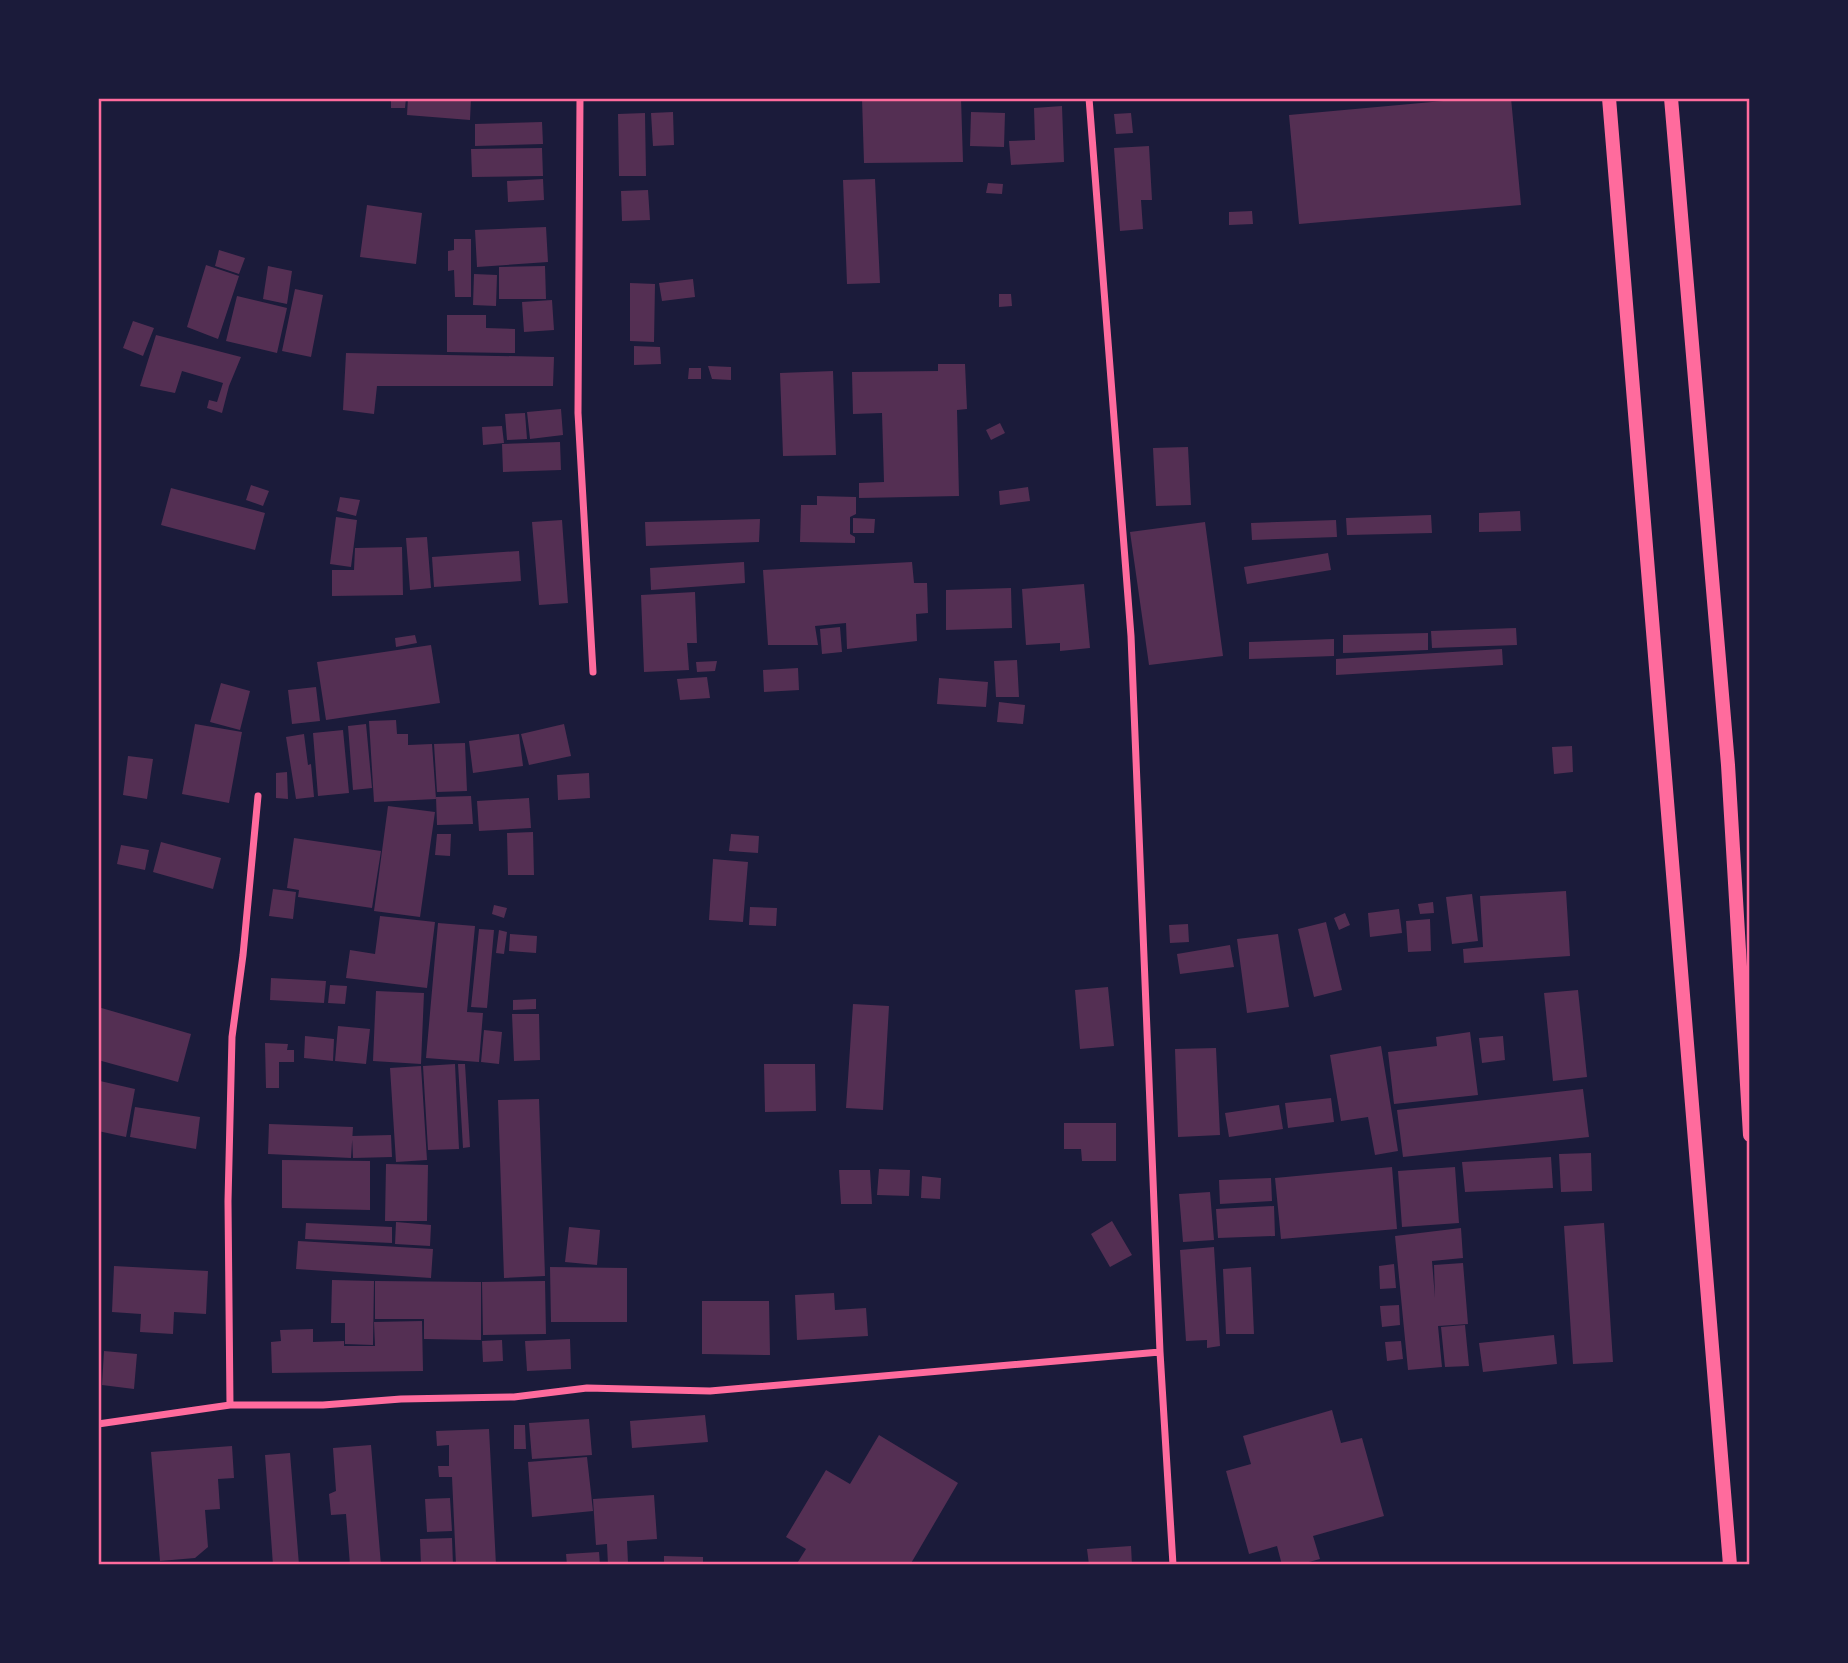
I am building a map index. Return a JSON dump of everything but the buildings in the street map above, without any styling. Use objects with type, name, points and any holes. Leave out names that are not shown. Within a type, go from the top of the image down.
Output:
[{"type":"main road","points":[[1609,98],[1730,1565]]},
{"type":"main road","points":[[1671,98],[1728,765],[1750,1135]]},
{"type":"street","points":[[580,98],[578,412],[593,672]]},
{"type":"street","points":[[1090,98],[1131,636],[1160,1352],[1173,1565]]},
{"type":"street","points":[[230,1405],[228,1201],[232,1037],[243,955],[258,796]]},
{"type":"street","points":[[98,1424],[230,1405],[323,1405],[401,1399],[514,1397],[587,1388],[710,1391],[1160,1352]]}]
